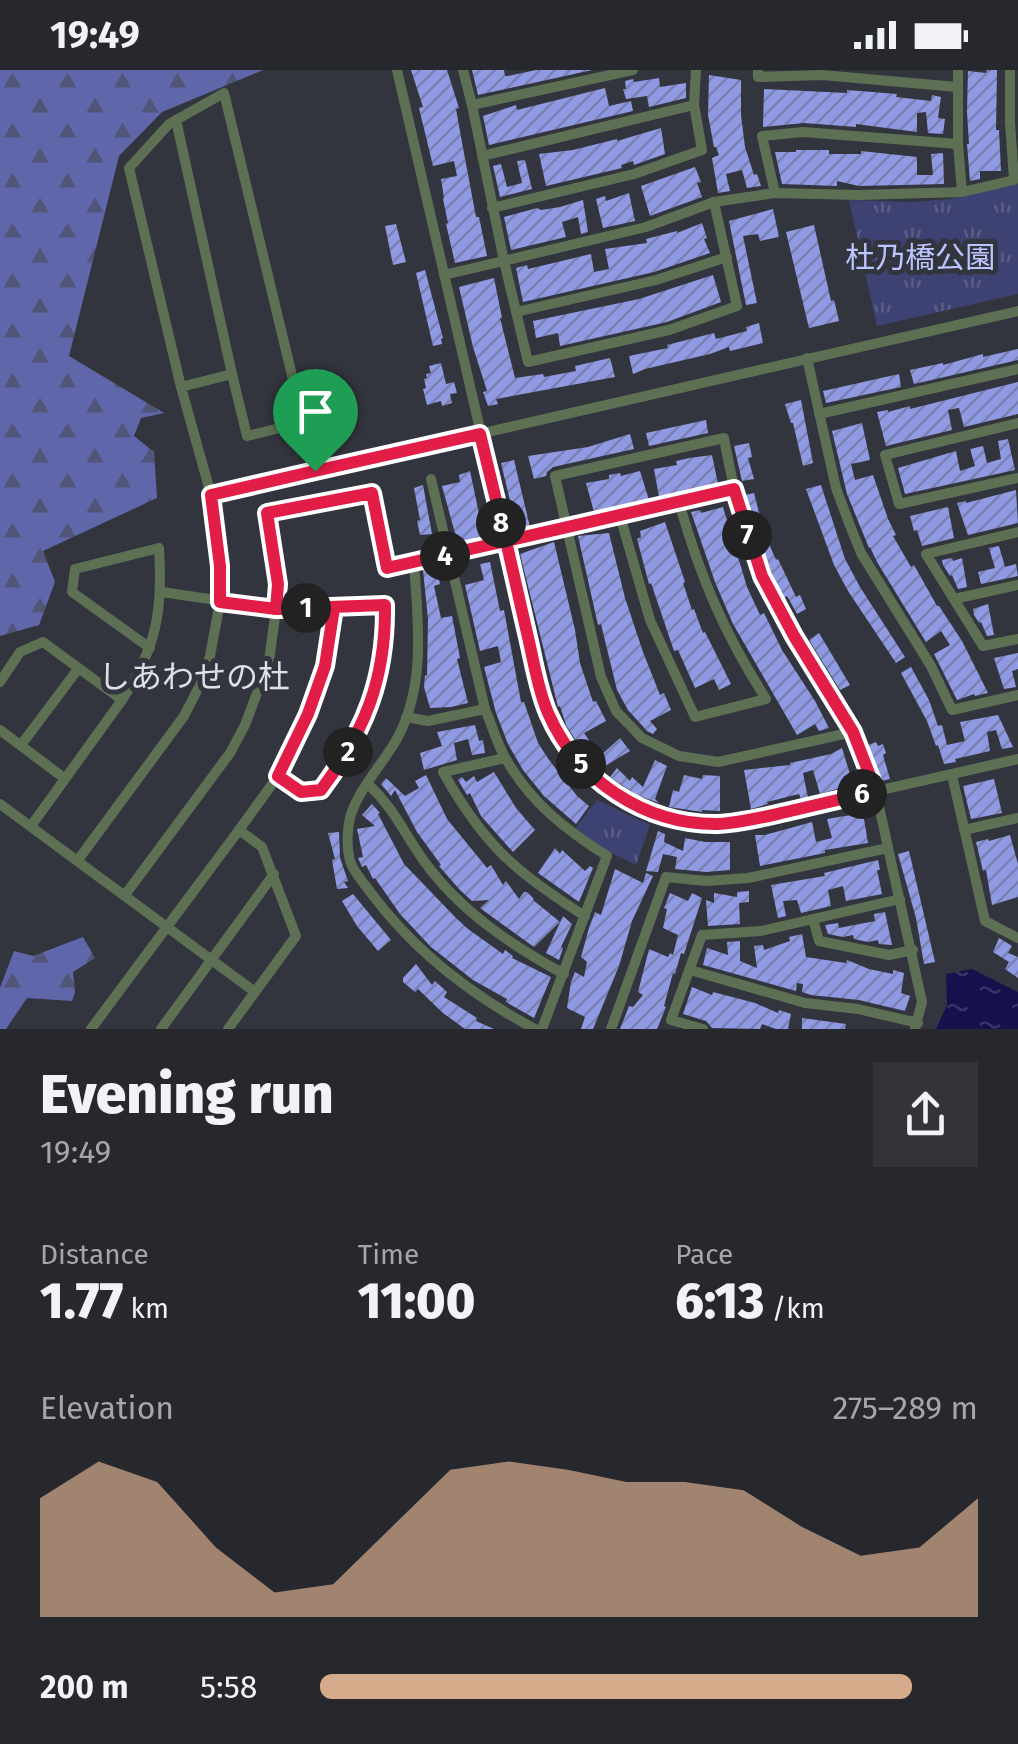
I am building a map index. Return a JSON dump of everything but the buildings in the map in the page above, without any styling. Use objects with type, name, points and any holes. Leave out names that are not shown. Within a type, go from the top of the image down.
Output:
[{"type":"street","points":[[397,70],[538,685],[546,711],[574,756],[594,778],[635,806],[693,823],[720,824],[1018,759]]},
{"type":"street","points":[[463,70],[528,362],[669,330],[736,306],[714,202]]},
{"type":"street","points":[[472,104],[634,70]]},
{"type":"street","points":[[492,208],[634,174],[702,150],[694,106],[696,70]]},
{"type":"street","points":[[758,70],[758,77],[822,75],[957,86]]},
{"type":"street","points":[[958,70],[962,192]]},
{"type":"street","points":[[444,274],[646,227],[714,202],[775,193],[858,196],[962,192],[1014,180],[1010,70]]},
{"type":"street","points":[[78,860],[188,709],[210,656],[220,602],[220,566],[211,495],[129,168],[169,124],[224,93],[315,471]]},
{"type":"street","points":[[482,156],[694,106]]},
{"type":"street","points":[[176,120],[248,436],[304,422]]},
{"type":"street","points":[[775,193],[762,136],[803,132],[958,144]]},
{"type":"street","points":[[516,312],[656,280],[727,256]]},
{"type":"street","points":[[211,495],[1018,310]]},
{"type":"street","points":[[807,358],[836,488],[861,553],[931,666],[952,710],[1018,695]]},
{"type":"street","points":[[819,414],[1018,369]]},
{"type":"street","points":[[181,387],[232,374]]},
{"type":"street","points":[[1018,423],[885,455],[899,504],[1018,478]]},
{"type":"street","points":[[690,970],[806,1002],[858,1009],[916,1026],[922,1002],[876,791],[853,732],[778,608],[752,548],[724,438],[554,476],[604,687],[616,711],[642,738],[679,756],[718,762],[853,732]]},
{"type":"street","points":[[414,563],[419,634],[417,671],[399,735],[355,803],[349,820],[348,851],[355,871],[411,941],[486,1001],[539,1029],[564,974],[606,856],[566,830],[528,794],[505,758],[485,709],[431,479]]},
{"type":"street","points":[[125,895],[230,753],[269,661],[278,584],[267,513],[372,493],[387,568],[734,489]]},
{"type":"street","points":[[620,516],[650,620],[695,717],[766,698],[722,624],[694,558],[678,502]]},
{"type":"street","points":[[1018,532],[926,554],[982,646],[1018,638]]},
{"type":"street","points":[[31,826],[136,679],[150,648],[162,592],[160,548],[75,570],[72,592],[150,648]]},
{"type":"street","points":[[954,599],[1018,585]]},
{"type":"street","points":[[162,592],[276,609],[385,605],[386,637],[377,688],[360,732],[343,760],[321,790],[301,792],[278,776]]},
{"type":"street","points":[[91,1029],[278,776],[308,714],[325,666],[334,608]]},
{"type":"street","points":[[0,682],[20,652],[43,642],[122,700]]},
{"type":"street","points":[[20,745],[78,669]]},
{"type":"street","points":[[406,717],[428,722],[485,709]]},
{"type":"street","points":[[0,730],[64,778]]},
{"type":"street","points":[[505,758],[443,772],[462,806],[508,862],[585,916]]},
{"type":"street","points":[[952,775],[985,920],[1018,938]]},
{"type":"street","points":[[368,784],[388,803],[426,864],[466,908],[498,934],[564,974]]},
{"type":"street","points":[[0,804],[255,992]]},
{"type":"street","points":[[964,830],[1018,818]]},
{"type":"street","points":[[228,1029],[296,936],[262,847],[239,830]]},
{"type":"street","points":[[611,1029],[666,877],[706,882],[748,878],[888,848]]},
{"type":"street","points":[[160,1029],[274,874]]},
{"type":"street","points":[[702,1029],[671,1020],[702,935],[760,930],[900,899]]},
{"type":"street","points":[[814,919],[819,941],[889,955],[912,950]]},
{"type":"green space","points":[[0,70],[263,70],[162,112],[119,156],[69,356],[164,413],[141,418],[134,436],[154,452],[157,498],[43,551],[55,582],[39,625],[0,636]]},
{"type":"green space","name":"杜乃橋公園","points":[[1018,184],[1018,294],[877,326],[849,200],[950,199]]},
{"type":"green space","points":[[597,800],[650,825],[636,865],[595,845],[575,829]]},
{"type":"green space","points":[[83,937],[95,958],[73,972],[72,1001],[27,998],[6,1029],[0,1029],[0,988],[14,951],[33,956]]},
{"type":"water","points":[[972,969],[1018,992],[1018,1029],[936,1029],[947,1005],[946,974]]},
{"type":"district","name":"しあわせの杜","points":[[194,677]]},
{"type":"route","points":[[315,471],[211,495],[220,566],[220,602],[276,609],[334,608],[325,666],[308,714],[278,776],[301,792],[321,790],[360,732],[377,688],[386,637],[385,605],[276,609],[278,584],[267,513],[372,493],[387,568],[506,541],[546,711],[574,756],[594,778],[635,806],[693,823],[720,824],[876,791],[853,732],[762,576],[734,489],[506,541],[480,434],[315,471]]}]
